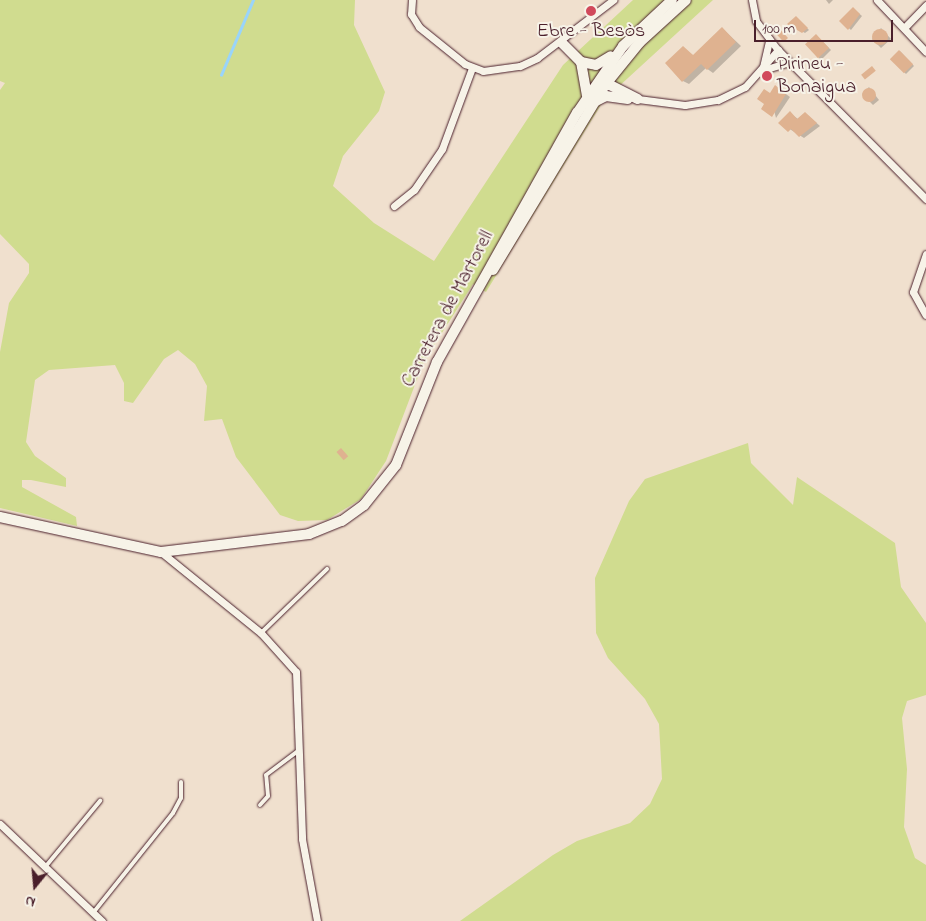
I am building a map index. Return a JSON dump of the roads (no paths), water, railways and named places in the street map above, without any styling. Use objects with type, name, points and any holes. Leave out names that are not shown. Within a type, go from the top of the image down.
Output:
[{"type":"main road","name":"Carretera de Martorell","points":[[0,517],[161,552],[309,534],[342,521],[364,505],[396,465],[428,379],[577,112],[591,100],[620,49],[672,0]]},
{"type":"main road","points":[[479,289],[591,100],[619,66],[686,0]]},
{"type":"main road","points":[[562,43],[581,62],[591,100]]},
{"type":"main road","points":[[581,62],[600,64],[620,49]]},
{"type":"main road","points":[[577,112],[605,85],[620,49]]},
{"type":"main road","points":[[617,93],[616,79],[619,66]]},
{"type":"main road","points":[[605,85],[617,93],[638,100]]},
{"type":"main road","points":[[591,100],[617,93]]},
{"type":"street","points":[[412,0],[411,14],[419,27],[472,68],[499,70],[520,66],[562,43],[613,0]]},
{"type":"street","points":[[752,0],[756,21],[769,40],[926,199]]},
{"type":"street","points":[[877,0],[926,52]]},
{"type":"street","points":[[904,28],[926,5]]},
{"type":"street","points":[[763,70],[769,40]]},
{"type":"street","points":[[638,100],[685,105],[718,100],[745,87],[763,70],[778,50]]},
{"type":"street","points":[[763,70],[789,62]]},
{"type":"street","points":[[394,206],[414,190],[442,149],[472,68]]},
{"type":"street","points":[[926,254],[913,292],[926,315]]},
{"type":"street","points":[[161,552],[261,633],[296,672],[297,752],[305,872],[317,921]]},
{"type":"street","points":[[0,824],[102,921]]},
{"type":"lane","points":[[261,633],[327,570]]},
{"type":"lane","points":[[260,805],[268,796],[266,775],[297,752]]},
{"type":"lane","points":[[93,913],[173,813],[181,798],[181,782]]},
{"type":"lane","points":[[46,866],[100,801]]},
{"type":"waterway","points":[[221,75],[253,0]]},
{"type":"place","name":"Ebre - Besòs","points":[[591,11]]},
{"type":"place","name":"Pirineu - Bonaigua","points":[[767,76]]}]
